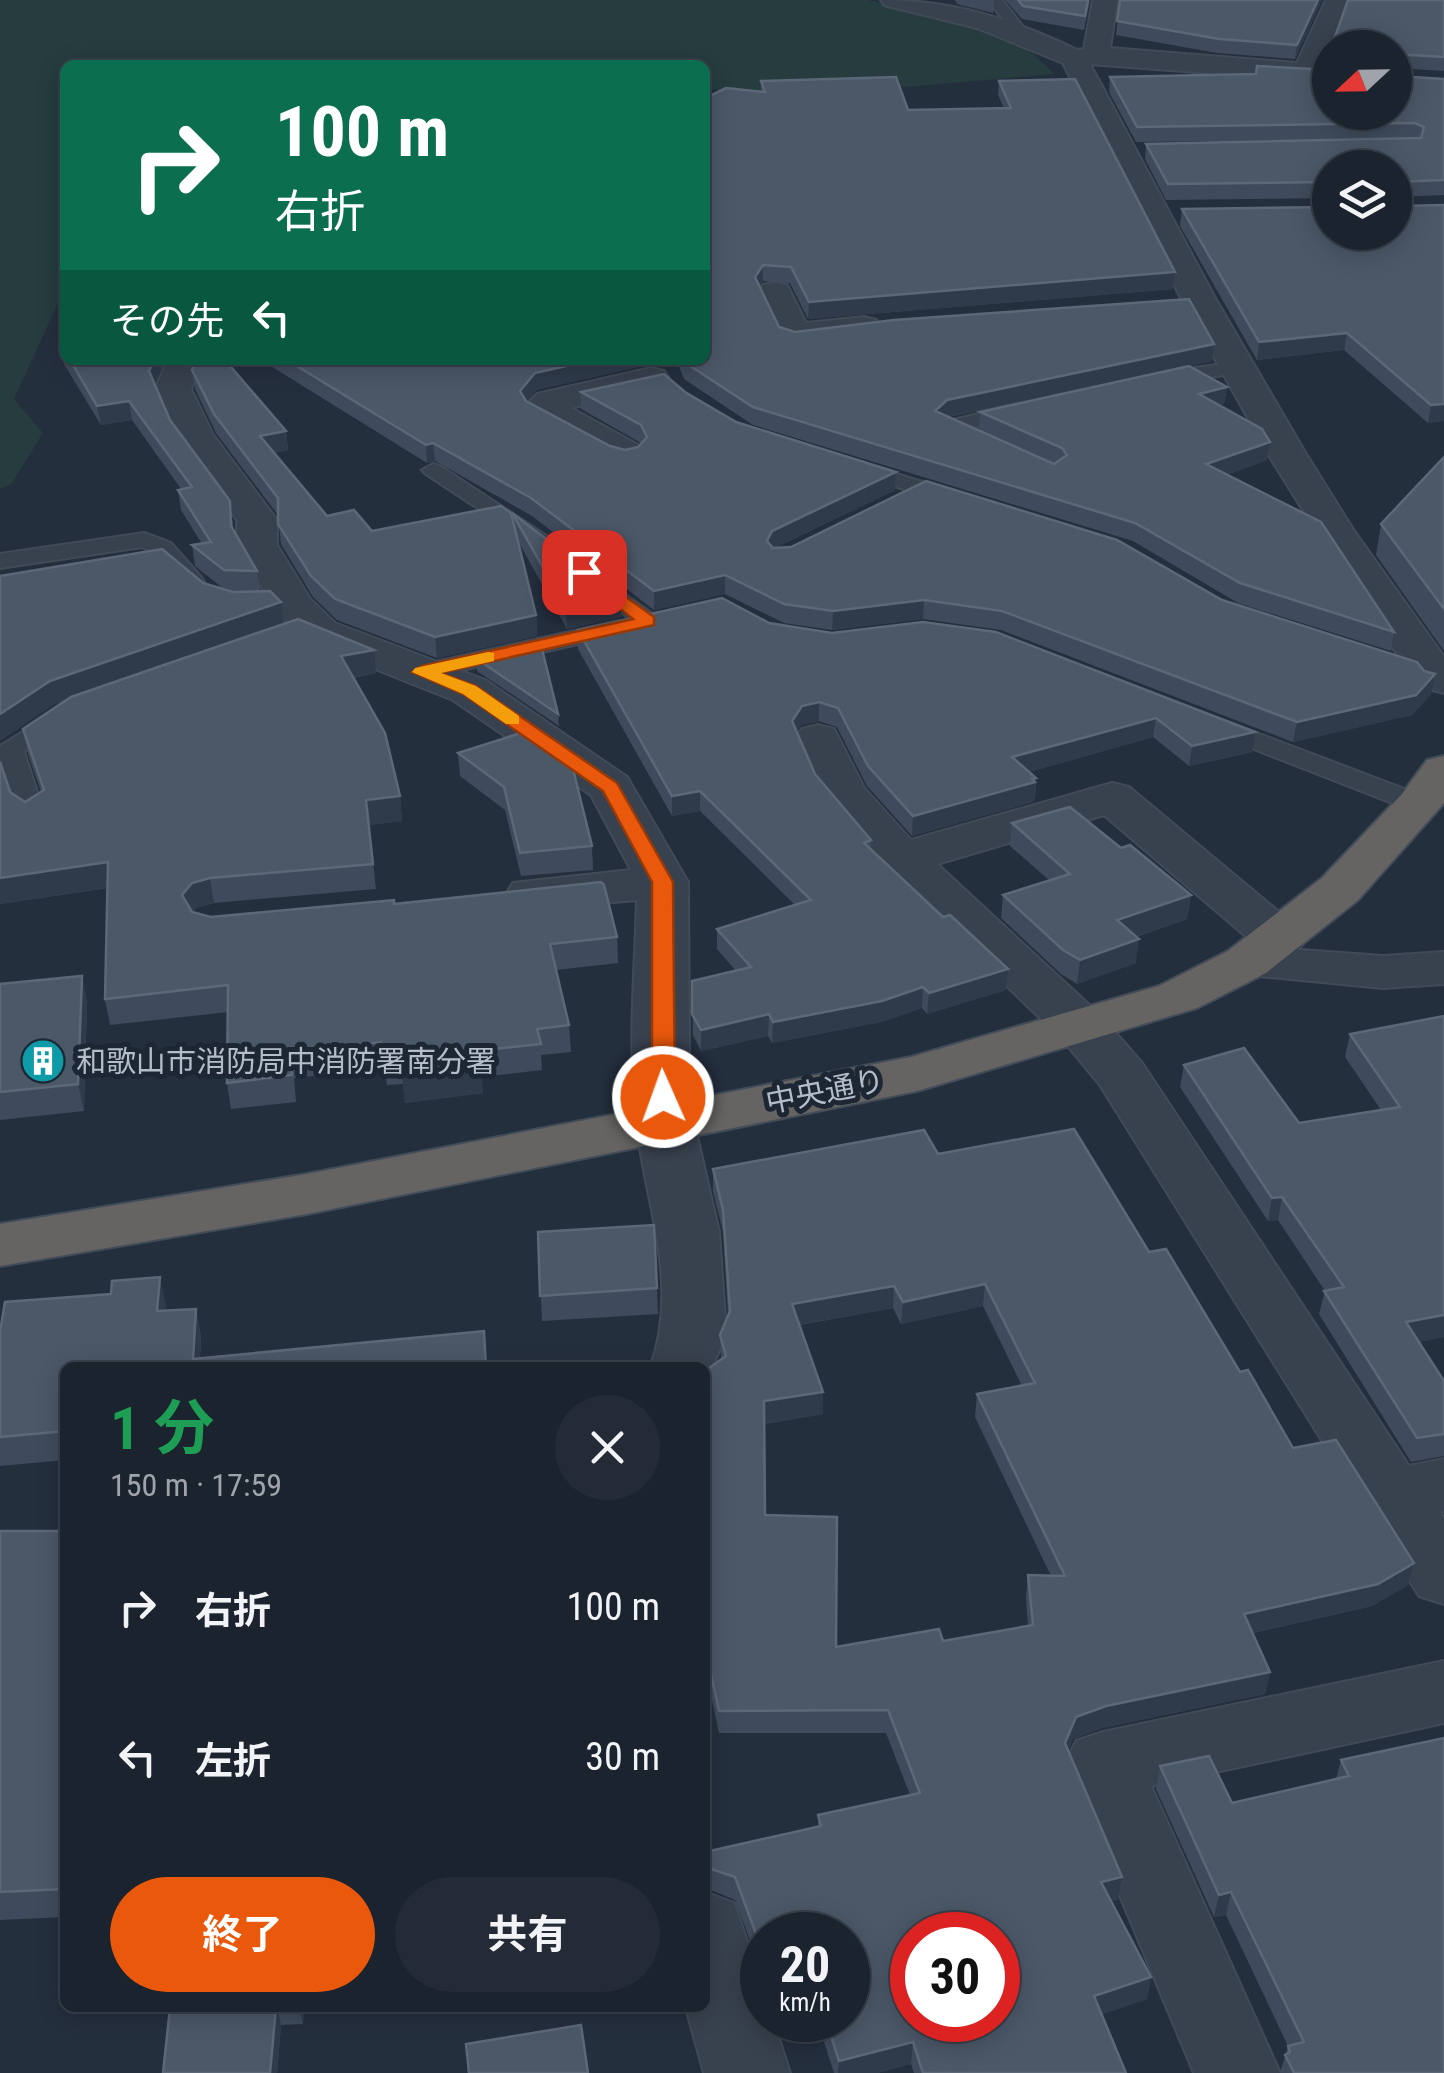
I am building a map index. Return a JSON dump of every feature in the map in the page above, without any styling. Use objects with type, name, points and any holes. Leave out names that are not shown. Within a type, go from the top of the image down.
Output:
[{"type":"highway","name":"中央通り","points":[[0,1245],[307,1194],[666,1123],[917,1072],[1082,1028],[1178,996],[1263,951],[1340,889],[1431,787]]},
{"type":"street","points":[[893,0],[964,13],[1085,57],[1312,73]]},
{"type":"street","points":[[1106,0],[1085,57],[1156,214],[1236,368],[1429,676]]},
{"type":"street","points":[[1330,30],[1338,0]]},
{"type":"street","points":[[1156,214],[1194,213]]},
{"type":"street","points":[[775,292],[794,335],[893,324]]},
{"type":"street","points":[[1163,304],[1201,301]]},
{"type":"street","points":[[186,365],[180,368],[173,388],[195,437],[256,520],[258,545],[289,616],[470,690],[610,788],[663,882],[661,1070],[666,1123],[689,1232],[694,1334],[684,1362]]},
{"type":"street","points":[[625,453],[542,407],[662,375]]},
{"type":"street","points":[[818,739],[842,792],[901,859],[1082,1028],[1122,1075],[1419,1490],[1444,1576]]},
{"type":"street","points":[[901,859],[1112,797],[1263,951],[1383,972],[1444,968]]},
{"type":"street","points":[[487,898],[663,882]]},
{"type":"street","points":[[1237,2073],[1103,1764],[1444,1692]]},
{"type":"street","points":[[710,1946],[747,2073]]},
{"type":"lane","points":[[995,0],[1022,34]]},
{"type":"lane","points":[[1136,384],[1236,368]]},
{"type":"lane","points":[[987,448],[946,427],[1044,405]]},
{"type":"lane","points":[[832,460],[976,506]]},
{"type":"lane","points":[[433,470],[522,524],[647,621]]},
{"type":"lane","points":[[886,506],[920,489]]},
{"type":"lane","points":[[0,561],[144,540],[162,548],[205,595]]},
{"type":"lane","points":[[422,672],[679,614]]},
{"type":"lane","points":[[32,816],[10,750],[65,713],[83,707]]},
{"type":"lane","points":[[1200,719],[1431,787]]},
{"type":"green space","points":[[0,0],[868,0],[931,13],[1023,45],[1055,74],[799,96],[710,89],[710,60],[60,60],[60,299],[14,399],[43,433],[12,483],[0,489]]},
{"type":"building","points":[[1018,0],[1088,0],[1085,16],[1023,6]]},
{"type":"building","points":[[1120,0],[1318,0],[1297,45],[1219,39],[1117,21]]},
{"type":"building","points":[[1348,0],[1444,0],[1444,57],[1412,55],[1412,30],[1337,30]]},
{"type":"building","points":[[1257,66],[1312,69],[1312,124],[1137,127],[1110,77],[1256,74]]},
{"type":"building","points":[[896,77],[908,110],[1011,108],[999,81],[1075,79],[1175,272],[809,302],[791,267],[763,265],[755,277],[779,327],[795,332],[894,320],[1189,299],[1214,344],[947,400],[935,411],[1054,464],[1067,455],[1062,448],[980,412],[1189,366],[1227,387],[1199,394],[1262,429],[1270,442],[1206,464],[1321,522],[1394,632],[1240,583],[1135,523],[753,407],[689,365],[710,365],[710,96],[726,88],[765,92],[761,81]]},
{"type":"building","points":[[1412,77],[1444,79],[1444,180],[1412,181],[1412,150],[1312,150],[1312,182],[1168,184],[1146,144],[1421,138],[1424,127],[1415,123]]},
{"type":"building","points":[[1444,205],[1444,404],[1431,405],[1347,333],[1259,342],[1182,209],[1312,207],[1312,250],[1412,250],[1412,206]]},
{"type":"building","points":[[73,365],[152,365],[149,371],[170,420],[230,501],[231,526],[257,571],[224,570],[192,545],[211,542],[178,490],[192,487],[129,401],[97,406]]},
{"type":"building","points":[[194,365],[229,365],[286,431],[260,436],[327,516],[354,510],[372,531],[501,506],[511,513],[536,615],[435,637],[335,599],[311,576],[278,524],[278,498],[214,414],[192,370]]},
{"type":"building","points":[[295,365],[571,365],[535,373],[520,391],[526,401],[610,446],[625,450],[638,447],[647,437],[641,425],[581,392],[664,374],[685,392],[736,422],[896,472],[772,531],[767,541],[773,548],[791,547],[926,481],[1117,540],[1222,600],[1417,662],[1424,671],[1435,674],[1416,695],[1297,722],[1002,611],[924,600],[833,611],[784,604],[725,575],[654,591],[531,498],[433,443],[426,445]]},
{"type":"building","points":[[1444,457],[1444,609],[1381,524]]},
{"type":"building","points":[[512,513],[621,596],[566,608]]},
{"type":"building","points":[[162,549],[203,583],[233,592],[270,591],[281,602],[50,681],[0,714],[0,576]]},
{"type":"building","points":[[722,598],[769,623],[832,633],[923,622],[996,632],[1255,732],[1192,746],[1156,718],[1012,757],[1036,778],[1032,779],[1035,782],[913,816],[868,766],[838,708],[819,702],[802,706],[792,721],[815,774],[871,840],[864,843],[943,917],[950,915],[1008,969],[929,993],[923,987],[882,1001],[773,1022],[769,1014],[701,1030],[692,1014],[692,981],[751,967],[717,929],[811,900],[700,791],[672,796],[578,630]]},
{"type":"building","points":[[298,619],[374,650],[341,656],[385,733],[400,796],[366,800],[373,864],[210,878],[192,883],[182,895],[192,912],[211,917],[394,900],[394,904],[601,882],[617,937],[550,944],[569,1025],[537,1029],[541,1044],[476,1051],[481,1066],[402,1076],[400,1057],[384,1059],[381,1042],[290,1052],[292,1075],[227,1083],[228,985],[105,999],[108,862],[0,878],[0,762],[10,792],[25,802],[44,790],[23,729],[71,697]]},
{"type":"building","points":[[541,645],[558,714],[477,659]]},
{"type":"building","points":[[524,732],[572,765],[592,846],[520,853],[504,787],[458,753]]},
{"type":"building","points":[[1070,807],[1121,848],[1130,845],[1191,895],[1117,920],[1139,939],[1080,960],[1063,950],[1003,895],[1070,874],[1012,823]]},
{"type":"building","name":"和歌山市消防局中消防署南分署","points":[[82,976],[78,1084],[0,1092],[0,984]]},
{"type":"building","points":[[1444,1016],[1444,1315],[1406,1322],[1444,1381],[1444,1434],[1417,1438],[1324,1291],[1344,1287],[1282,1197],[1272,1198],[1184,1065],[1244,1048],[1299,1123],[1400,1107],[1350,1034]]},
{"type":"building","points":[[1074,1129],[1149,1252],[1166,1249],[1240,1372],[1248,1370],[1293,1448],[1336,1440],[1414,1563],[1378,1584],[1244,1614],[1270,1672],[1106,1706],[1076,1717],[1065,1743],[1122,1877],[1101,1882],[1151,1977],[1094,1996],[1126,2073],[923,2073],[913,2042],[839,2061],[833,2042],[870,2042],[870,1912],[748,1912],[735,1877],[710,1869],[710,1851],[821,1826],[818,1815],[920,1793],[888,1710],[719,1711],[710,1669],[710,1367],[726,1356],[720,1335],[730,1311],[723,1210],[713,1169],[924,1130],[938,1154]],"holes":[[[985,1284],[1035,1383],[977,1394],[1065,1576],[1028,1575],[1033,1625],[943,1641],[939,1629],[836,1647],[837,1517],[765,1515],[764,1401],[823,1392],[792,1304],[894,1286],[903,1302]]]},
{"type":"building","points":[[654,1225],[657,1288],[540,1296],[538,1232]]},
{"type":"building","points":[[160,1277],[157,1311],[196,1309],[193,1359],[484,1331],[486,1362],[60,1362],[60,1431],[0,1437],[0,1332],[5,1302],[111,1294],[112,1281]]},
{"type":"building","points":[[0,1531],[60,1531],[60,1889],[0,1892]]},
{"type":"building","points":[[1444,1738],[1444,2073],[1294,2073],[1285,2055],[1290,2052],[1288,2046],[1304,2042],[1231,1892],[1219,1895],[1160,1766],[1209,1756],[1232,1803],[1349,1776],[1341,1760]]},
{"type":"building","points":[[170,2012],[276,2012],[270,2073],[163,2073]]},
{"type":"building","points":[[581,2025],[588,2073],[469,2073],[466,2044]]},
{"type":"slow traffic","points":[[488,657],[422,672],[470,690],[513,720]]},
{"type":"place","name":"和歌山市消防局中消防署南分署","points":[[43,1061]]},
{"type":"route","points":[[584,572],[647,621],[422,672],[470,690],[610,788],[663,882],[663,1097]]}]
